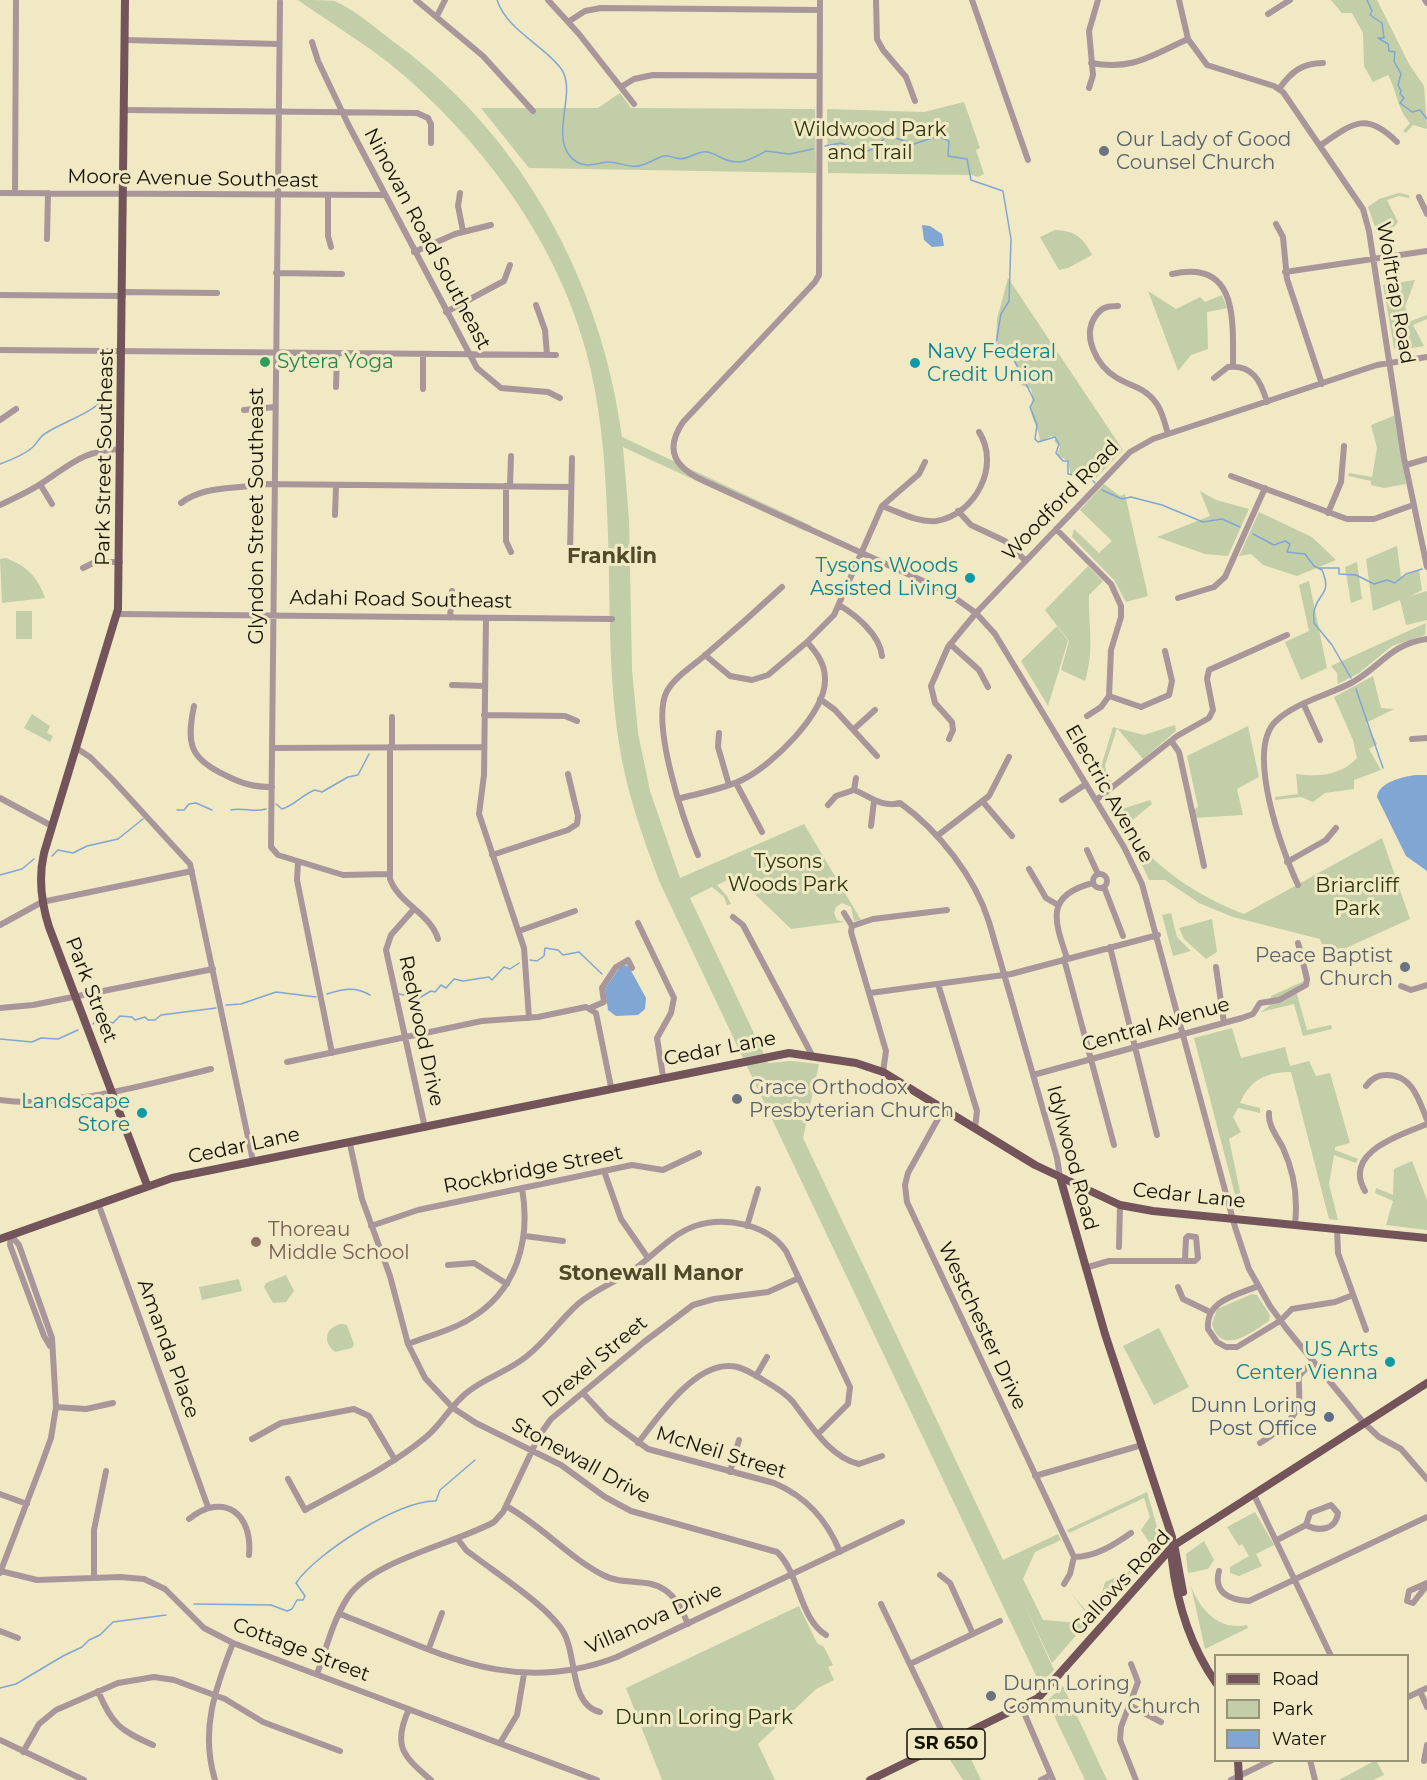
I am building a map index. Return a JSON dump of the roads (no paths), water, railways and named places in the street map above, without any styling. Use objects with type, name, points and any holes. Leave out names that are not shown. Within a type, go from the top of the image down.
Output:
[{"type":"main road","name":"Park Street Southeast","points":[[42,902],[41,867],[118,614],[125,0]]},
{"type":"main road","name":"Park Street","points":[[42,902],[111,1090]]},
{"type":"main road","name":"Cedar Lane","points":[[0,1239],[147,1185],[253,1161],[350,1144],[663,1076],[778,1054],[812,1055],[856,1063],[884,1072],[1060,1177],[1120,1205],[1153,1211],[1427,1238]]},
{"type":"main road","points":[[111,1090],[147,1185]]},
{"type":"main road","name":"Idylwood Road","points":[[1060,1177],[1085,1268],[1183,1580],[1184,1611]]},
{"type":"main road","name":"Gallows Road","points":[[870,1780],[886,1777],[1022,1708],[1044,1693],[1173,1546],[1297,1469],[1363,1422],[1427,1383]]},
{"type":"main road","name":"Idylwood Road","points":[[1173,1546],[1172,1558],[1184,1611],[1198,1655],[1214,1681]]},
{"type":"main road","points":[[1154,1567],[1168,1569],[1176,1578]]},
{"type":"main road","points":[[1236,1779],[1238,1762]]},
{"type":"street","points":[[15,193],[16,0]]},
{"type":"street","points":[[416,0],[483,56],[533,111]]},
{"type":"street","points":[[437,16],[446,0]]},
{"type":"street","points":[[548,0],[568,21],[634,104]]},
{"type":"street","points":[[621,87],[634,79],[653,75],[819,76],[820,0]]},
{"type":"street","points":[[876,0],[877,39],[883,50],[906,77],[915,101]]},
{"type":"street","points":[[972,0],[1026,157]]},
{"type":"street","points":[[1089,88],[1093,75],[1089,31],[1098,0]]},
{"type":"street","points":[[1179,0],[1188,39],[1200,58],[1212,68],[1279,89],[1296,69],[1309,64],[1323,63]]},
{"type":"street","points":[[1268,15],[1290,0]]},
{"type":"street","name":"Glyndon Street Southeast","points":[[279,2],[273,484],[272,850],[278,855],[298,862]]},
{"type":"street","points":[[568,21],[585,11],[602,8],[820,10]]},
{"type":"street","points":[[1091,63],[1111,67],[1130,66],[1188,39]]},
{"type":"street","points":[[125,40],[278,44]]},
{"type":"street","name":"Ninovan Road Southeast","points":[[312,42],[318,61],[385,195],[477,368],[501,388],[548,392],[560,398]]},
{"type":"street","name":"Electric Avenue","points":[[819,76],[818,278],[683,422],[674,445],[677,460],[687,472],[950,594],[976,613],[995,634],[1132,862],[1158,935],[1242,1249],[1258,1286],[1280,1321],[1363,1422],[1379,1437],[1401,1449],[1426,1477]]},
{"type":"street","name":"Wolftrap Road","points":[[1279,89],[1287,96],[1363,209],[1413,505],[1427,567]]},
{"type":"street","points":[[124,110],[417,113],[430,116],[431,143]]},
{"type":"street","points":[[1321,145],[1348,126],[1360,123],[1377,125],[1396,142]]},
{"type":"street","name":"Moore Avenue Southeast","points":[[0,193],[328,197],[385,195]]},
{"type":"street","points":[[47,239],[48,193]]},
{"type":"street","points":[[460,193],[458,207],[464,231]]},
{"type":"street","points":[[328,197],[328,236],[331,247]]},
{"type":"street","points":[[1419,197],[1427,214]]},
{"type":"street","points":[[1276,224],[1283,237],[1285,272],[1322,384]]},
{"type":"street","points":[[414,252],[464,231],[491,225]]},
{"type":"street","points":[[1285,272],[1427,251]]},
{"type":"street","points":[[446,312],[504,281],[510,266]]},
{"type":"street","points":[[1172,274],[1198,270],[1211,275],[1220,283],[1232,313],[1233,366]]},
{"type":"street","points":[[276,273],[342,274]]},
{"type":"street","points":[[0,295],[217,293]]},
{"type":"street","points":[[536,305],[545,330],[547,355]]},
{"type":"street","points":[[1118,306],[1104,308],[1096,315],[1090,328],[1091,345],[1110,373],[1139,388],[1155,401],[1168,434]]},
{"type":"street","points":[[0,350],[556,355]]},
{"type":"street","points":[[336,387],[337,354]]},
{"type":"street","points":[[423,355],[423,389]]},
{"type":"street","name":"Woodford Road","points":[[949,739],[953,730],[952,722],[935,703],[931,686],[938,664],[950,644],[976,613],[1130,452],[1145,442],[1322,384],[1390,363],[1427,357]]},
{"type":"street","points":[[1214,378],[1224,368],[1233,366],[1245,368],[1256,375],[1268,402]]},
{"type":"street","points":[[244,410],[275,407]]},
{"type":"street","points":[[0,420],[16,409]]},
{"type":"street","points":[[882,506],[928,521],[944,519],[958,511],[976,496],[985,481],[985,444],[979,432]]},
{"type":"street","points":[[1328,513],[1341,482],[1344,446]]},
{"type":"street","points":[[0,504],[40,484],[78,457],[94,451],[121,449]]},
{"type":"street","points":[[511,552],[506,541],[508,486],[512,456]]},
{"type":"street","points":[[570,553],[572,458]]},
{"type":"street","points":[[1406,465],[1427,459]]},
{"type":"street","points":[[705,655],[730,676],[757,679],[777,669],[830,621],[863,553],[882,506],[919,474],[925,462]]},
{"type":"street","points":[[1231,476],[1347,519],[1367,520],[1384,517],[1413,505]]},
{"type":"street","points":[[40,484],[52,504]]},
{"type":"street","points":[[181,504],[204,490],[273,484],[571,487]]},
{"type":"street","points":[[335,515],[336,486]]},
{"type":"street","points":[[1178,598],[1214,587],[1225,578],[1265,488]]},
{"type":"street","points":[[958,511],[971,525],[1005,541],[1026,561]]},
{"type":"street","points":[[1056,529],[1111,584],[1120,600],[1122,612],[1112,650],[1109,696],[1101,707],[1086,716]]},
{"type":"street","points":[[83,568],[95,562],[120,562]]},
{"type":"street","points":[[698,855],[678,799],[666,749],[662,708],[673,684],[782,587]]},
{"type":"street","points":[[450,618],[452,591]]},
{"type":"street","points":[[839,605],[859,619],[879,644],[882,656]]},
{"type":"street","name":"Adahi Road Southeast","points":[[118,614],[612,618]]},
{"type":"street","points":[[486,618],[484,784],[479,814],[519,931],[524,952],[529,1018]]},
{"type":"street","points":[[1096,800],[1211,715],[1212,707],[1206,679],[1209,670],[1287,635]]},
{"type":"street","points":[[1298,885],[1277,834],[1263,750],[1265,737],[1272,724],[1283,715],[1354,681],[1393,650],[1427,639]]},
{"type":"street","points":[[678,799],[732,784],[749,776],[792,740],[820,699],[825,682],[824,668],[807,642]]},
{"type":"street","points":[[950,644],[979,670],[988,687]]},
{"type":"street","points":[[1109,696],[1141,707],[1169,695],[1172,681],[1165,651]]},
{"type":"street","points":[[452,685],[485,686]]},
{"type":"street","points":[[820,699],[835,710],[877,756]]},
{"type":"street","points":[[1304,705],[1320,740]]},
{"type":"street","points":[[194,706],[189,734],[195,753],[203,763],[249,786],[272,787]]},
{"type":"street","points":[[854,729],[875,710]]},
{"type":"street","points":[[484,715],[565,716],[577,721]]},
{"type":"street","points":[[392,717],[388,873],[395,890],[434,928],[438,939]]},
{"type":"street","points":[[719,734],[718,747],[732,784],[762,832]]},
{"type":"street","points":[[1412,739],[1427,738]]},
{"type":"street","points":[[1172,742],[1179,752],[1204,866]]},
{"type":"street","points":[[272,748],[484,747]]},
{"type":"street","points":[[76,748],[95,762],[167,835],[188,860],[253,1161]]},
{"type":"street","points":[[937,836],[983,802],[998,782],[1009,757]]},
{"type":"street","points":[[492,855],[568,830],[577,824],[578,818],[568,774]]},
{"type":"street","points":[[854,790],[856,778]]},
{"type":"street","points":[[1062,800],[1086,784]]},
{"type":"street","points":[[828,805],[836,796],[854,790],[874,801],[872,826]]},
{"type":"street","points":[[0,798],[52,826]]},
{"type":"street","name":"Idylwood Road","points":[[874,801],[892,805],[900,803],[937,836],[979,895],[1057,1158],[1060,1177]]},
{"type":"street","points":[[983,802],[1012,836]]},
{"type":"street","points":[[1287,862],[1326,840],[1336,828]]},
{"type":"street","points":[[1087,850],[1098,874],[1105,877],[1104,887],[1114,925],[1123,936]]},
{"type":"street","points":[[1085,864],[1092,861]]},
{"type":"street","points":[[332,1053],[297,880],[298,862],[343,875],[388,873]]},
{"type":"street","points":[[1029,869],[1037,875],[1046,898],[1058,905]]},
{"type":"street","points":[[0,925],[42,902],[192,871]]},
{"type":"street","points":[[1093,883],[1093,879],[1098,874]]},
{"type":"street","points":[[1093,883],[1098,888],[1104,887]]},
{"type":"street","points":[[1093,883],[1071,890],[1058,905],[1056,919],[1090,1060],[1114,1145]]},
{"type":"street","name":"Redwood Drive","points":[[414,909],[391,934],[387,944],[425,1128]]},
{"type":"street","points":[[852,926],[873,919],[947,910]]},
{"type":"street","points":[[519,931],[575,911]]},
{"type":"street","points":[[844,913],[852,926],[851,932],[885,1051],[884,1072]]},
{"type":"street","points":[[733,917],[743,925],[812,1055]]},
{"type":"street","points":[[638,923],[674,998],[671,1013],[657,1038],[663,1076]]},
{"type":"street","points":[[870,993],[1004,975],[1158,935]]},
{"type":"street","name":"Central Avenue","points":[[1033,1075],[1185,1036],[1249,1016],[1260,1003],[1275,1001],[1304,988],[1307,979],[1298,943]]},
{"type":"street","points":[[1110,947],[1157,1135]]},
{"type":"street","points":[[287,1062],[497,1019],[529,1018],[592,1009],[604,1002],[602,988],[616,967],[627,958],[632,968]]},
{"type":"street","points":[[1216,967],[1224,1023]]},
{"type":"street","points":[[0,1008],[76,996],[213,969]]},
{"type":"street","points":[[938,984],[977,1111],[975,1128]]},
{"type":"street","points":[[1401,986],[1411,990],[1427,986]]},
{"type":"street","points":[[592,1009],[600,1025],[611,1087]]},
{"type":"street","points":[[0,1100],[49,1101],[211,1069]]},
{"type":"street","points":[[1365,1191],[1361,1182],[1361,1170],[1371,1151],[1427,1122],[1416,1093],[1405,1080],[1394,1075],[1383,1075],[1373,1079],[1366,1086]]},
{"type":"street","name":"Westchester Drive","points":[[944,1108],[908,1173],[905,1185],[907,1202],[1074,1557]]},
{"type":"street","points":[[1269,1113],[1270,1123],[1286,1156],[1296,1193],[1295,1224]]},
{"type":"street","name":"Stonewall Drive","points":[[350,1144],[362,1199],[393,1285],[408,1344],[425,1378],[453,1408],[477,1423],[561,1465],[605,1497],[631,1511],[771,1549],[783,1558],[815,1624],[826,1635]]},
{"type":"street","name":"Rockbridge Street","points":[[371,1226],[418,1210],[632,1165],[663,1170],[699,1153]]},
{"type":"street","points":[[604,1171],[610,1195],[621,1219],[648,1258]]},
{"type":"street","points":[[408,1344],[468,1320],[487,1307],[507,1284],[519,1259],[525,1236],[522,1188]]},
{"type":"street","points":[[747,1226],[758,1189]]},
{"type":"street","name":"Amanda Place","points":[[98,1203],[208,1507]]},
{"type":"street","points":[[1119,1247],[1120,1205]]},
{"type":"street","points":[[288,1479],[305,1510],[395,1460],[429,1435],[469,1390],[507,1371],[528,1356],[589,1296],[628,1274],[674,1237],[696,1226],[724,1222],[747,1226],[769,1235],[781,1244],[851,1392],[846,1407],[818,1434]]},
{"type":"street","points":[[1337,1228],[1338,1253],[1366,1330]]},
{"type":"street","points":[[0,1572],[51,1438],[56,1407],[56,1381],[51,1347],[44,1336],[10,1245],[11,1235]]},
{"type":"street","points":[[525,1236],[563,1241]]},
{"type":"street","points":[[1085,1268],[1109,1261],[1185,1260]]},
{"type":"street","points":[[448,1265],[474,1263],[507,1284]]},
{"type":"street","name":"Drexel Street","points":[[317,1674],[340,1614],[350,1595],[370,1577],[494,1521],[506,1506],[532,1450],[551,1419],[644,1342],[693,1305],[714,1299],[768,1292],[799,1278]]},
{"type":"street","points":[[1258,1286],[1222,1301],[1210,1312],[1208,1323],[1210,1333],[1217,1342],[1226,1347],[1242,1345],[1280,1321],[1293,1309],[1335,1302],[1353,1295]]},
{"type":"street","points":[[1178,1287],[1183,1299],[1210,1312]]},
{"type":"street","points":[[756,1376],[767,1358]]},
{"type":"street","points":[[1260,1443],[1276,1433],[1296,1410],[1299,1403],[1299,1376],[1313,1361]]},
{"type":"street","points":[[638,1443],[672,1401],[703,1373],[716,1367],[730,1366],[756,1376],[787,1396],[818,1434],[853,1462],[866,1463],[882,1456]]},
{"type":"street","name":"McNeil Street","points":[[583,1393],[601,1414],[638,1443],[662,1455],[774,1483],[807,1502],[829,1528],[840,1551]]},
{"type":"street","points":[[56,1407],[86,1409],[113,1403]]},
{"type":"street","points":[[252,1439],[281,1423],[354,1409],[369,1416],[395,1460]]},
{"type":"street","points":[[730,1472],[739,1440]]},
{"type":"street","points":[[1035,1476],[1142,1445]]},
{"type":"street","points":[[94,1578],[94,1530],[106,1471]]},
{"type":"street","points":[[0,1494],[27,1504]]},
{"type":"street","points":[[1254,1495],[1330,1654]]},
{"type":"street","points":[[1277,1540],[1306,1525],[1310,1513],[1325,1505],[1331,1505],[1338,1513],[1334,1522],[1325,1529],[1319,1530],[1306,1525]]},
{"type":"street","points":[[189,1519],[208,1507],[224,1506],[239,1515],[250,1541],[249,1556]]},
{"type":"street","points":[[506,1506],[529,1520],[600,1574],[617,1581],[653,1584],[665,1590],[679,1604],[688,1624]]},
{"type":"street","points":[[1220,1571],[1217,1579],[1220,1590],[1226,1596],[1249,1601],[1427,1517]]},
{"type":"street","name":"Villanova Drive","points":[[340,1614],[485,1668],[524,1674],[575,1671],[617,1657],[902,1522]]},
{"type":"street","points":[[1064,1584],[1070,1574],[1074,1557],[1087,1557],[1117,1543],[1131,1533]]},
{"type":"street","points":[[457,1538],[465,1550],[555,1621],[569,1644],[585,1703],[600,1712]]},
{"type":"street","name":"Cottage Street","points":[[0,1572],[37,1580],[132,1577],[155,1583],[171,1594],[204,1628],[233,1643],[597,1780]]},
{"type":"street","points":[[940,1575],[950,1583],[974,1634]]},
{"type":"street","points":[[881,1604],[948,1744]]},
{"type":"street","points":[[429,1648],[442,1613]]},
{"type":"street","points":[[910,1664],[1000,1621]]},
{"type":"street","points":[[0,1630],[18,1638]]},
{"type":"street","points":[[215,1780],[208,1742],[214,1695],[233,1643]]},
{"type":"street","points":[[1131,1664],[1138,1682],[1131,1706],[1124,1718],[1120,1740],[1136,1780]]},
{"type":"street","points":[[500,1743],[517,1715],[524,1674]]},
{"type":"street","points":[[23,1752],[33,1732],[50,1714],[126,1680],[154,1677],[174,1680],[235,1703],[263,1722],[340,1751]]},
{"type":"street","points":[[1409,1696],[1427,1688]]},
{"type":"street","points":[[98,1691],[110,1717],[118,1727],[153,1745]]},
{"type":"street","points":[[1420,1691],[1427,1707]]},
{"type":"street","points":[[1131,1706],[1161,1722]]},
{"type":"street","points":[[1022,1708],[1052,1778],[1041,1780]]},
{"type":"street","points":[[409,1709],[400,1732],[402,1750],[410,1762],[431,1780]]},
{"type":"street","points":[[0,1740],[84,1780]]},
{"type":"street","points":[[1424,1761],[1427,1745]]},
{"type":"street","points":[[1236,1779],[1270,1762]]},
{"type":"street","points":[[1310,1762],[1315,1780]]},
{"type":"water","points":[[922,225],[930,226],[942,234],[944,246],[932,247],[924,240]]},
{"type":"water","points":[[1415,775],[1427,775],[1427,871],[1406,856],[1377,797],[1386,784]]},
{"type":"water","points":[[625,965],[629,967],[646,998],[645,1009],[638,1015],[616,1016],[608,1010],[605,989],[620,967]]},
{"type":"waterway","points":[[497,0],[502,11],[518,30],[547,53],[562,70],[567,89],[563,124],[564,146],[569,155],[582,164],[610,162],[634,166],[663,156],[680,159],[705,152],[738,162],[766,151],[789,154],[813,149]]},
{"type":"waterway","points":[[1367,0],[1372,11],[1370,15],[1382,23],[1384,38],[1378,38],[1388,44],[1389,51],[1395,52],[1394,61],[1401,74],[1398,85],[1400,94],[1404,98],[1400,103],[1412,112],[1420,110],[1427,119]]},
{"type":"waterway","points":[[825,146],[841,143],[863,153],[874,148],[885,138],[892,137],[914,144],[938,136],[949,141],[948,156],[967,159],[971,180],[1003,191],[1011,239],[1009,301],[1001,314],[995,349],[1013,358],[1034,400],[1030,407],[1037,425],[1035,439],[1038,442],[1055,437],[1059,444],[1056,453],[1063,461],[1068,461],[1068,474],[1089,476],[1095,483]]},
{"type":"waterway","points":[[0,464],[26,452],[44,434],[84,413],[105,398]]},
{"type":"waterway","points":[[1102,490],[1122,499],[1131,497],[1162,505],[1203,522],[1222,519],[1240,527]]},
{"type":"waterway","points":[[1253,534],[1274,545],[1285,541],[1290,544],[1287,552],[1305,554],[1314,566],[1322,570],[1326,584],[1314,610],[1314,623],[1332,645],[1351,678]]},
{"type":"waterway","points":[[1319,568],[1339,568],[1339,574],[1356,575],[1374,584],[1387,580],[1395,583],[1406,574],[1422,569]]},
{"type":"waterway","points":[[1356,689],[1383,768]]},
{"type":"waterway","points":[[276,804],[282,809],[315,790],[322,792],[348,777],[358,775],[369,754]]},
{"type":"waterway","points":[[177,810],[184,810],[189,804],[196,803],[212,810]]},
{"type":"waterway","points":[[231,810],[266,809]]},
{"type":"waterway","points":[[52,856],[58,850],[73,853],[87,846],[118,839],[143,819]]},
{"type":"waterway","points":[[0,875],[22,869],[34,859]]},
{"type":"waterway","points":[[530,960],[537,961],[544,956],[545,948],[558,950],[563,955],[579,952],[602,974]]},
{"type":"waterway","points":[[399,994],[419,998],[431,991],[435,992],[441,985],[446,988],[454,979],[463,981],[489,977],[492,980],[504,967],[510,969],[519,963]]},
{"type":"waterway","points":[[327,994],[349,989],[370,995]]},
{"type":"waterway","points":[[226,1005],[241,1004],[276,992],[316,997]]},
{"type":"waterway","points":[[93,1024],[99,1016],[104,1015],[106,1021],[113,1023],[120,1016],[132,1017],[135,1020],[145,1017],[148,1020],[155,1020],[161,1015],[216,1008]]},
{"type":"waterway","points":[[0,1039],[32,1042],[41,1038],[58,1039],[78,1030]]},
{"type":"waterway","points":[[194,1604],[271,1605],[287,1611],[292,1609],[297,1600],[303,1600],[305,1596],[296,1583],[321,1557],[382,1518],[421,1503],[436,1501],[440,1490],[475,1460]]},
{"type":"waterway","points":[[0,1688],[16,1684],[82,1647],[89,1640],[100,1635],[113,1622],[166,1615]]},
{"type":"place","name":"Our Lady of Good Counsel Church","points":[[1104,151]]},
{"type":"place","name":"Sytera Yoga","points":[[265,362]]},
{"type":"place","name":"Navy Federal Credit Union","points":[[915,363]]},
{"type":"place","name":"Tysons Woods Assisted Living","points":[[970,578]]},
{"type":"place","name":"Peace Baptist Church","points":[[1405,967]]},
{"type":"place","name":"Grace Orthodox Presbyterian Church","points":[[737,1099]]},
{"type":"place","name":"Landscape Store","points":[[142,1113]]},
{"type":"place","name":"Thoreau Middle School","points":[[256,1242]]},
{"type":"place","name":"US Arts Center Vienna","points":[[1390,1362]]},
{"type":"place","name":"Dunn Loring Post Office","points":[[1329,1417]]},
{"type":"place","name":"Dunn Loring Community Church","points":[[991,1696]]},
{"type":"district","name":"Franklin","points":[[612,557]]},
{"type":"district","name":"Stonewall Manor","points":[[651,1274]]},
{"type":"park label","name":"Wildwood Park and Trail","points":[[870,142]]},
{"type":"park label","name":"Tysons Woods Park","points":[[788,874]]},
{"type":"park label","name":"Briarcliff Park","points":[[1357,898]]},
{"type":"park label","name":"Dunn Loring Park","points":[[704,1718]]}]
